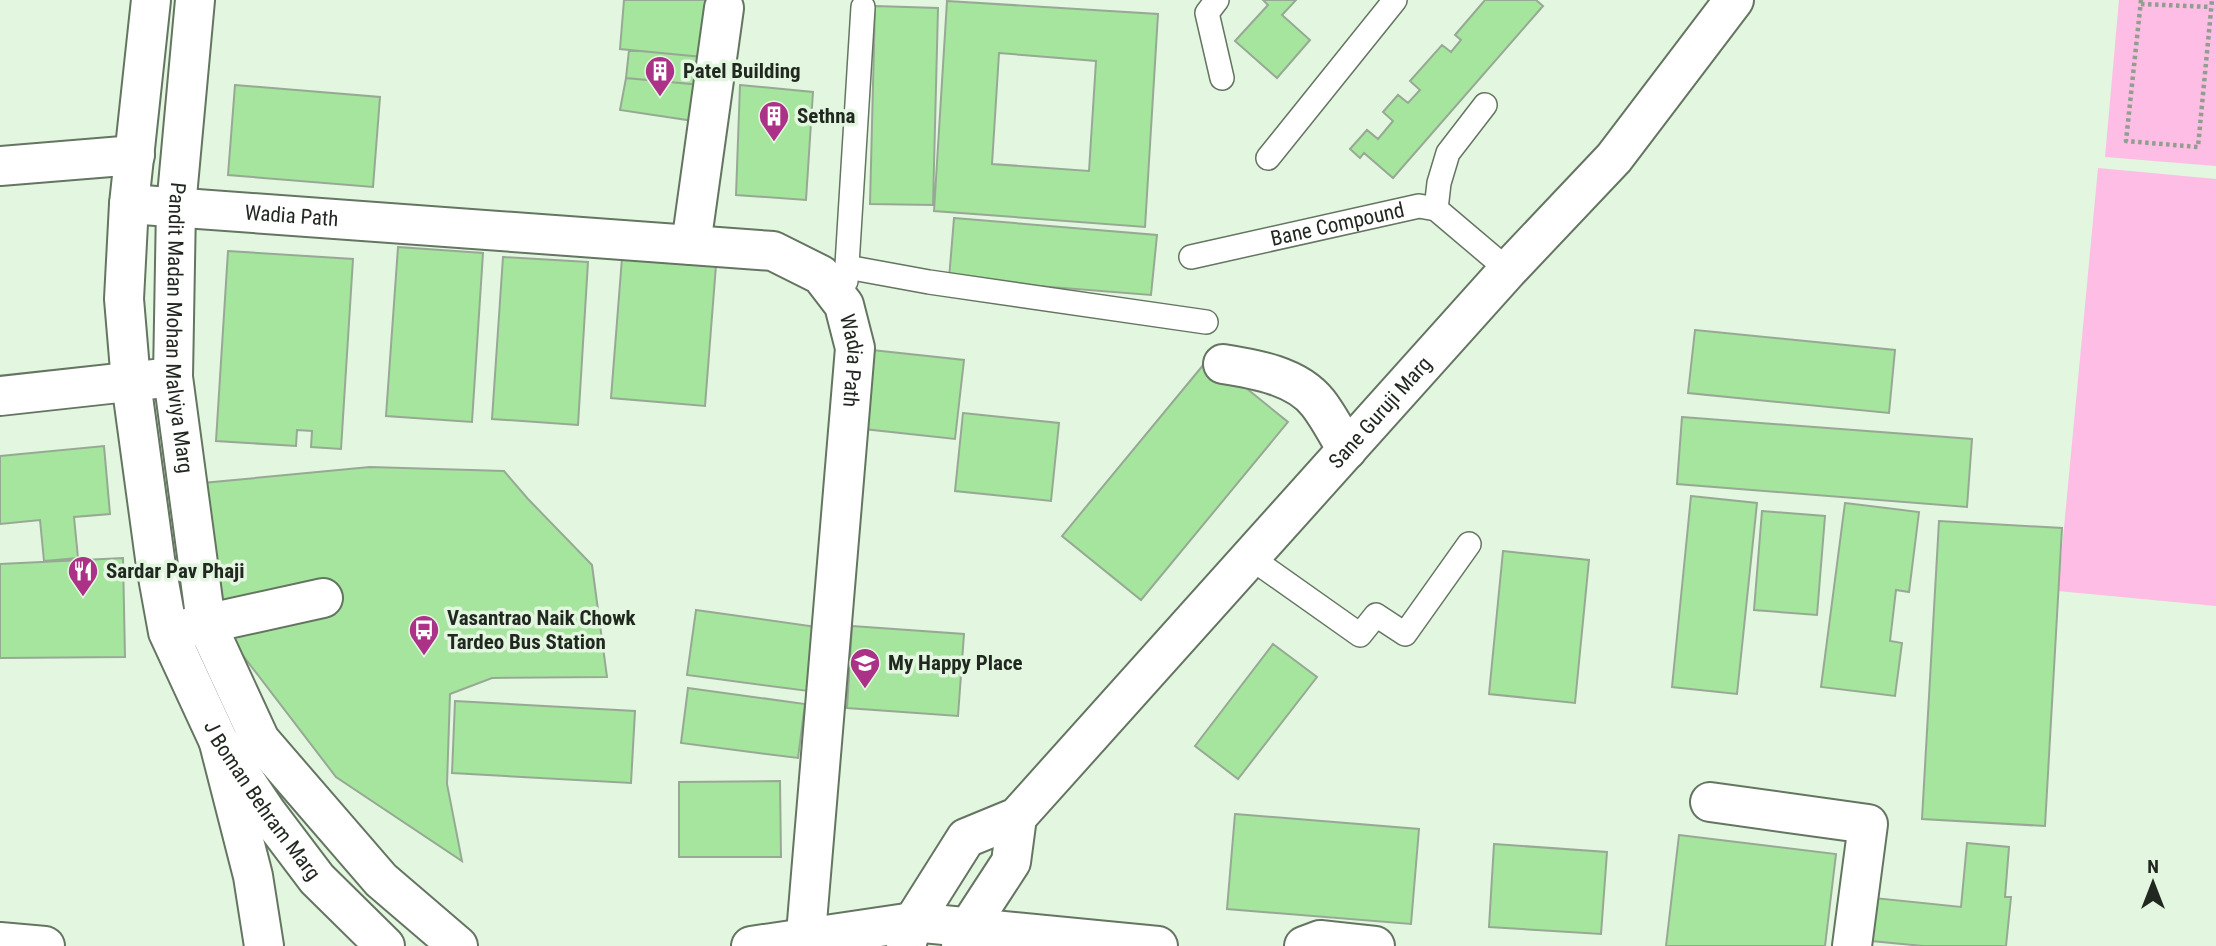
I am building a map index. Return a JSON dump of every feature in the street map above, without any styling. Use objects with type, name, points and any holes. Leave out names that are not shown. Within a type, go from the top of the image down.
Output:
[{"type":"street","name":"Pandit Madan Mohan Malviya Marg","points":[[151,0],[129,204],[124,299],[131,382],[156,566],[168,632]]},
{"type":"street","name":"Pandit Madan Mohan Malviya Marg","points":[[195,0],[176,207],[173,377],[213,638]]},
{"type":"street","name":"Sane Guruji Marg","points":[[909,934],[966,838],[1017,817],[1508,270],[1614,159],[1734,0]]},
{"type":"street","points":[[691,245],[724,8]]},
{"type":"street","points":[[0,166],[135,155]]},
{"type":"street","name":"Wadia Path","points":[[129,204],[773,251],[821,275],[844,306],[855,348],[805,941]]},
{"type":"street","points":[[1223,364],[1251,369],[1292,382],[1317,401],[1347,450]]},
{"type":"street","points":[[0,396],[173,377]]},
{"type":"street","points":[[168,632],[213,638],[323,598]]},
{"type":"street","name":"J Boman Behram Marg","points":[[168,632],[218,740],[267,813],[317,878],[385,946]]},
{"type":"street","name":"J Boman Behram Marg","points":[[213,638],[260,740],[381,880],[458,946]]},
{"type":"street","points":[[218,740],[253,876],[264,946]]},
{"type":"street","points":[[1710,802],[1868,824],[1852,946]]},
{"type":"street","points":[[965,937],[1011,862],[1017,817]]},
{"type":"street","points":[[751,946],[909,934],[1158,946]]},
{"type":"street","points":[[1304,946],[1320,940],[1375,946]]},
{"type":"street","points":[[0,942],[45,946]]},
{"type":"lane","points":[[1217,0],[1207,13],[1222,78]]},
{"type":"lane","points":[[1268,158],[1395,0]]},
{"type":"lane","points":[[844,306],[863,7]]},
{"type":"lane","points":[[1436,209],[1439,183],[1448,153],[1485,105]]},
{"type":"lane","name":"Bane Compound","points":[[1191,257],[1419,206],[1436,209],[1508,270]]},
{"type":"lane","points":[[847,267],[929,282],[1206,322]]},
{"type":"lane","points":[[1251,558],[1360,635],[1376,615],[1405,634],[1469,544]]},
{"type":"path","points":[[2211,7],[2141,2],[2126,141],[2198,147],[2212,0]]},
{"type":"shaded area","points":[[2119,0],[2216,0],[2216,166],[2105,157]]},
{"type":"shaded area","points":[[2098,168],[2216,179],[2216,606],[2058,591]]},
{"type":"building","points":[[624,0],[706,0],[703,57],[620,49]]},
{"type":"building","points":[[1263,0],[1296,0],[1282,15],[1310,40],[1277,78],[1235,41],[1268,5]]},
{"type":"building","points":[[1485,0],[1536,0],[1543,6],[1393,178],[1364,153],[1360,158],[1350,149],[1367,130],[1378,139],[1393,121],[1383,112],[1398,95],[1408,103],[1420,90],[1410,81],[1442,45],[1451,52],[1461,40],[1455,35]]},
{"type":"building","points":[[947,1],[1158,14],[1145,227],[934,211]],"holes":[[[999,53],[1096,61],[1089,171],[992,164]]]},
{"type":"building","points":[[875,6],[938,8],[933,205],[870,204]]},
{"type":"building","points":[[629,50],[703,57],[701,85],[626,78]]},
{"type":"building","name":"Patel Building","points":[[626,78],[701,85],[694,121],[620,110]]},
{"type":"building","points":[[235,85],[380,97],[373,187],[228,175]]},
{"type":"building","name":"Sethna","points":[[740,85],[813,92],[806,200],[736,195]]},
{"type":"building","points":[[954,218],[1157,235],[1151,295],[949,279]]},
{"type":"building","points":[[398,247],[483,253],[472,422],[386,416]]},
{"type":"building","points":[[228,251],[353,259],[341,449],[311,447],[312,431],[297,430],[296,446],[216,441]]},
{"type":"building","points":[[503,257],[588,262],[578,425],[492,419]]},
{"type":"building","points":[[622,258],[716,265],[705,406],[611,398]]},
{"type":"building","points":[[1695,330],[1895,350],[1889,413],[1688,393]]},
{"type":"building","points":[[872,350],[964,360],[955,439],[864,429]]},
{"type":"building","points":[[1209,358],[1288,422],[1141,600],[1062,536]]},
{"type":"building","points":[[963,413],[1059,423],[1051,501],[955,491]]},
{"type":"building","points":[[1682,417],[1972,439],[1967,507],[1677,484]]},
{"type":"building","points":[[104,446],[110,514],[74,517],[78,558],[44,561],[40,520],[0,524],[0,456]]},
{"type":"building","name":"Vasantrao Naik Chowk Tardeo Bus Station","points":[[370,467],[504,471],[592,565],[607,677],[492,678],[450,694],[447,784],[462,861],[336,777],[228,636],[203,483]]},
{"type":"building","points":[[1691,496],[1757,503],[1737,694],[1672,687]]},
{"type":"building","points":[[1845,503],[1919,512],[1909,592],[1896,590],[1890,641],[1902,643],[1895,696],[1821,687]]},
{"type":"building","points":[[1762,511],[1825,516],[1817,615],[1754,610]]},
{"type":"building","points":[[1939,521],[2062,528],[2045,826],[1922,819]]},
{"type":"building","points":[[1503,551],[1589,560],[1575,703],[1489,694]]},
{"type":"building","points":[[123,558],[125,657],[0,658],[0,564]]},
{"type":"building","points":[[696,610],[817,627],[808,691],[687,675]]},
{"type":"building","points":[[852,626],[964,634],[958,716],[847,708]]},
{"type":"building","points":[[1273,644],[1317,677],[1238,779],[1195,746]]},
{"type":"building","points":[[688,688],[805,704],[798,758],[681,743]]},
{"type":"building","points":[[455,701],[635,711],[631,783],[452,773]]},
{"type":"building","points":[[780,781],[781,857],[679,857],[679,782]]},
{"type":"building","points":[[1235,814],[1419,829],[1411,924],[1227,909]]},
{"type":"building","points":[[1679,835],[1836,854],[1825,946],[1666,946]]},
{"type":"building","points":[[1967,843],[2009,847],[2005,897],[2011,897],[2006,946],[1923,946],[1861,940],[1865,897],[1961,907]]},
{"type":"building","points":[[1494,844],[1607,852],[1601,934],[1489,927]]},
{"type":"place","name":"Patel Building","points":[[660,98]]},
{"type":"place","name":"Sethna","points":[[774,143]]},
{"type":"place","name":"Sardar Pav Phaji","points":[[83,598]]},
{"type":"place","name":"Vasantrao Naik Chowk Tardeo Bus Station","points":[[424,657]]},
{"type":"place","name":"My Happy Place","points":[[865,690]]}]
